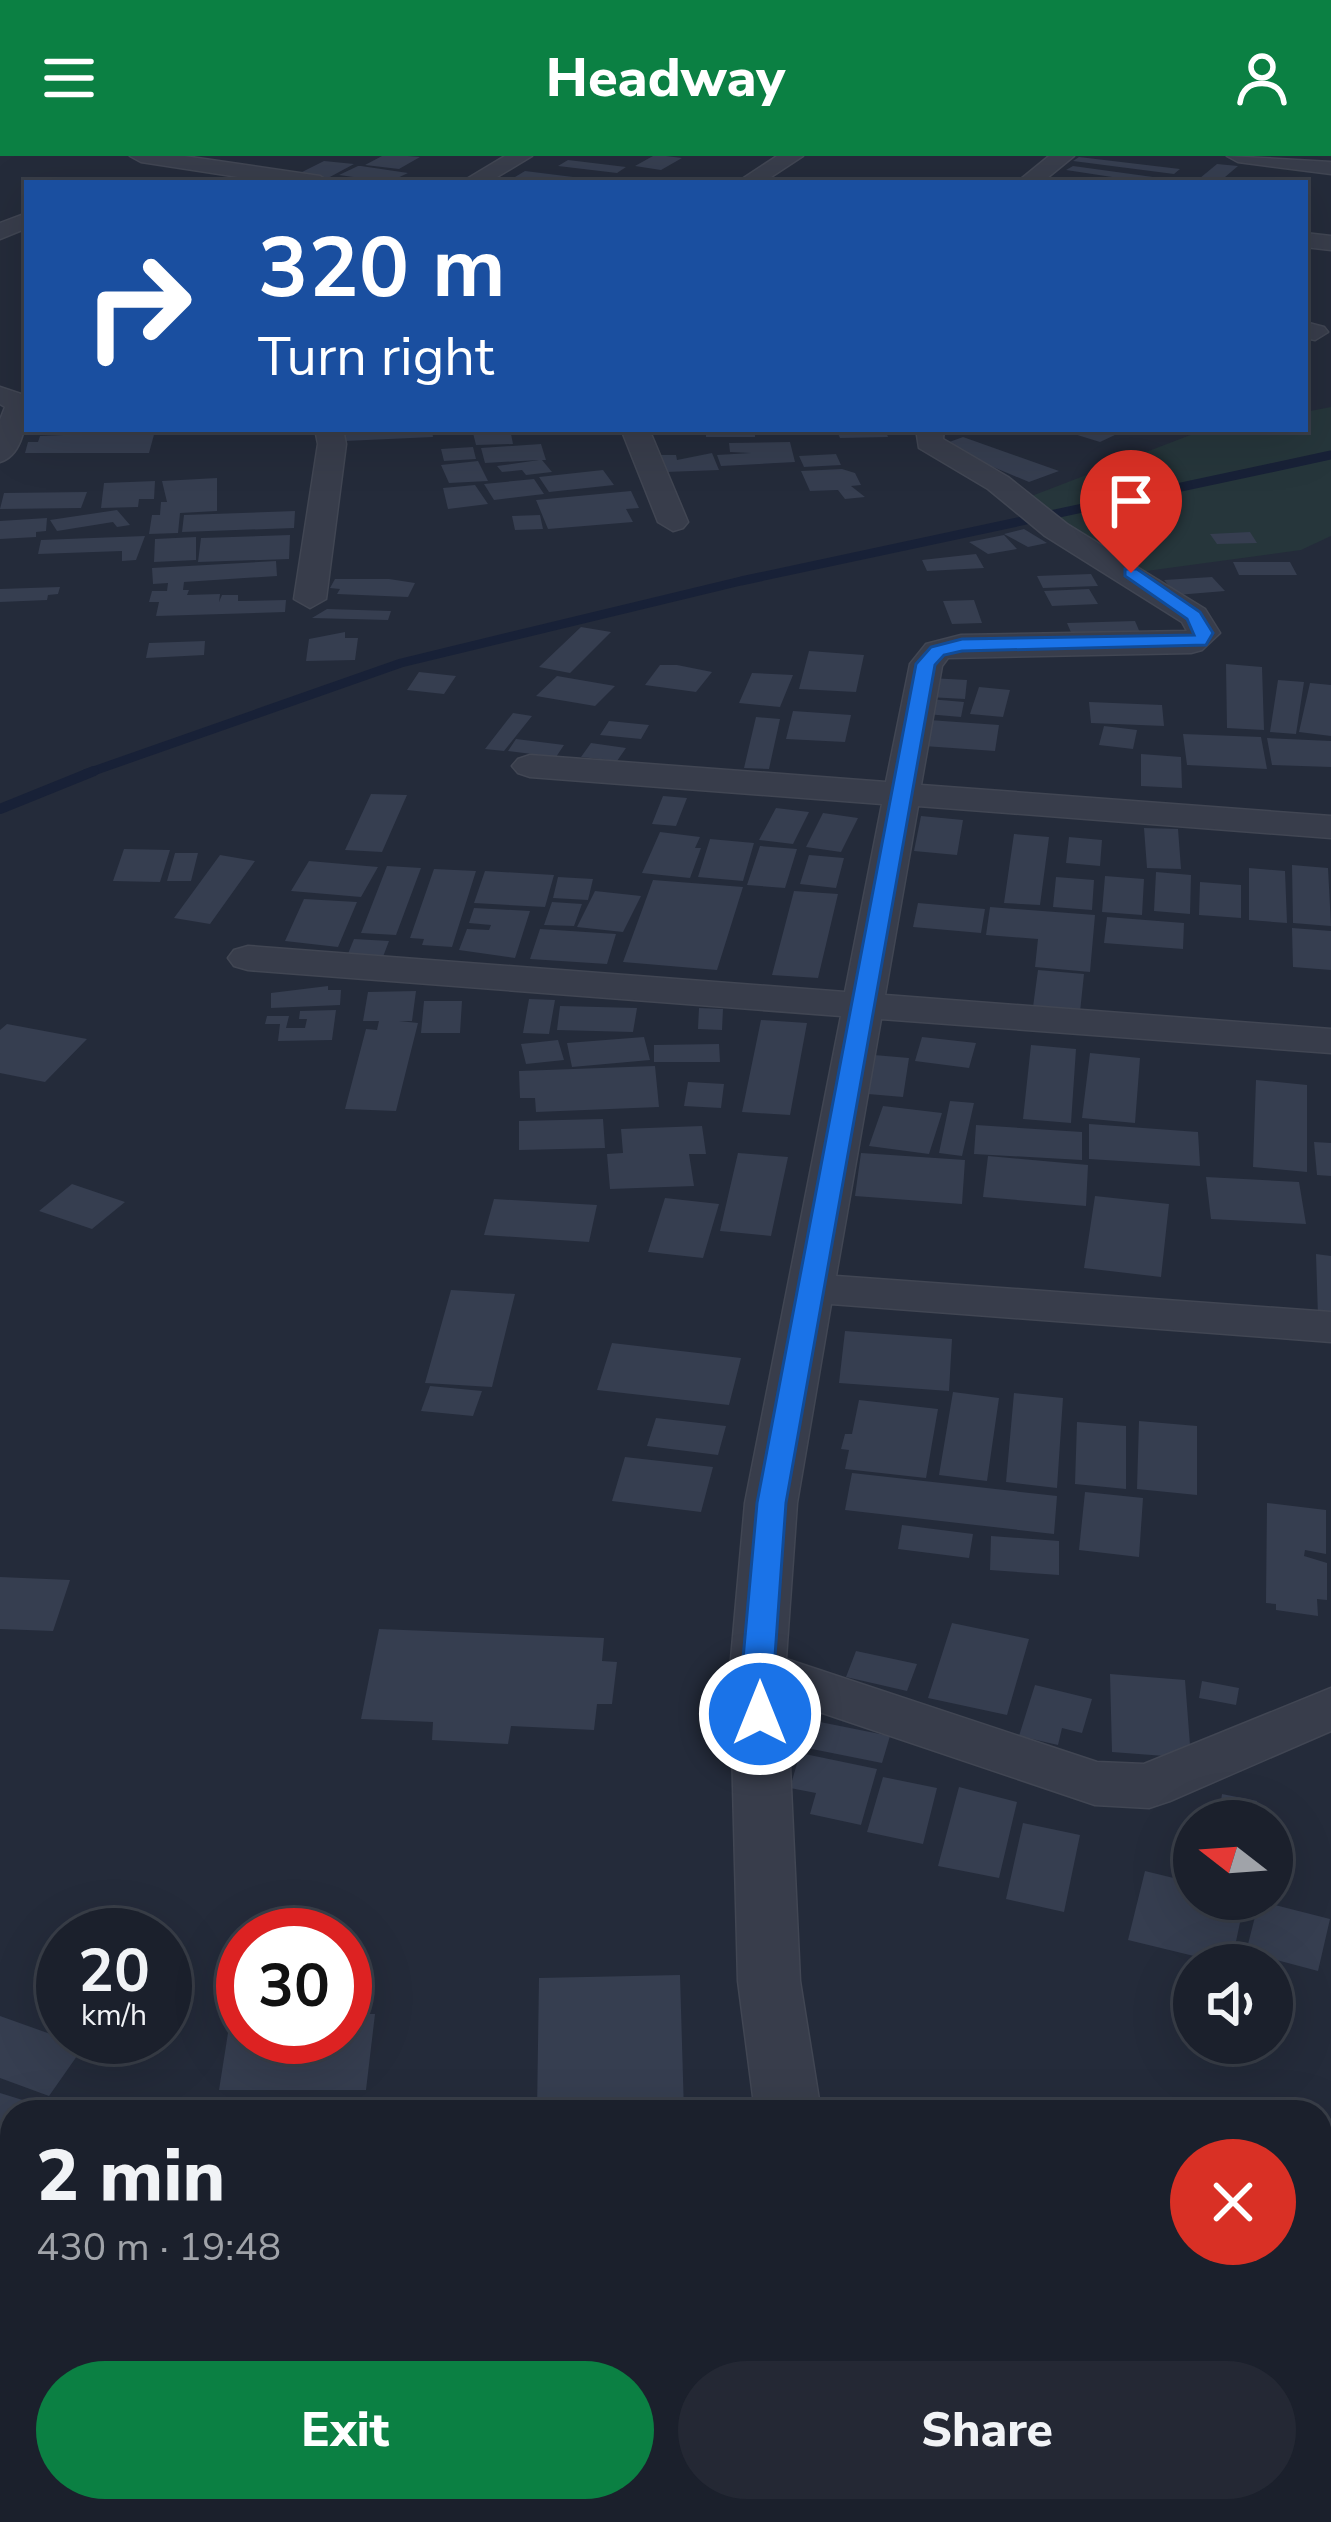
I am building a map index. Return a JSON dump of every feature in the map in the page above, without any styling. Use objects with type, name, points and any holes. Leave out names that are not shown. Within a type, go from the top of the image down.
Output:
[{"type":"street","points":[[224,169],[253,156]]},
{"type":"street","points":[[477,180],[521,156]]},
{"type":"street","points":[[752,180],[793,156]]},
{"type":"street","points":[[1031,180],[1063,156]]},
{"type":"street","points":[[1238,156],[1331,168]]},
{"type":"street","points":[[136,166],[166,160],[299,180]]},
{"type":"street","points":[[0,454],[19,407],[4,385]]},
{"type":"street","points":[[310,599],[332,444],[330,432]]},
{"type":"street","points":[[636,432],[673,522]]},
{"type":"street","points":[[786,2100],[770,1981],[758,1670],[771,1503],[867,1004],[926,664],[937,651],[962,645],[1191,644],[1204,633],[1194,616],[1056,530],[998,482],[929,442],[930,432]]},
{"type":"street","points":[[530,766],[1331,827]]},
{"type":"street","points":[[248,958],[1331,1041]]},
{"type":"street","points":[[810,1288],[1331,1327]]},
{"type":"street","points":[[758,1670],[1095,1784],[1149,1786],[1331,1708]]},
{"type":"shaded area","points":[[1331,407],[1331,536],[1301,550],[1139,572],[1011,504],[1198,432],[1308,432],[1308,411]]},
{"type":"building","points":[[382,156],[420,157],[399,169],[365,165]]},
{"type":"building","points":[[653,156],[682,158],[661,170],[635,166]]},
{"type":"building","points":[[1079,157],[1180,169],[1174,174],[1073,161]]},
{"type":"building","points":[[568,160],[626,167],[617,173],[558,166]]},
{"type":"building","points":[[324,161],[354,164],[328,178],[298,174]]},
{"type":"building","points":[[1217,164],[1238,166],[1222,180],[1198,180]]},
{"type":"building","points":[[358,166],[408,173],[393,180],[339,175]]},
{"type":"building","points":[[1073,166],[1153,177],[1108,180],[1112,177],[1066,170]]},
{"type":"building","points":[[525,171],[597,180],[556,180],[515,177]]},
{"type":"building","points":[[155,432],[149,453],[25,453],[28,442],[38,442],[40,436]]},
{"type":"building","points":[[344,432],[432,432],[433,437],[345,441]]},
{"type":"building","points":[[460,432],[511,432],[513,444],[476,445],[473,433]]},
{"type":"building","points":[[706,432],[755,432],[755,437],[706,437]]},
{"type":"building","points":[[837,432],[886,432],[888,437],[840,438]]},
{"type":"building","points":[[1068,432],[1117,434],[1100,442]]},
{"type":"building","points":[[963,437],[1059,471],[1029,482],[941,445]]},
{"type":"building","points":[[790,442],[795,462],[721,466],[717,455],[751,453],[730,452],[729,443]]},
{"type":"building","points":[[541,444],[546,460],[542,460],[552,472],[502,472],[497,466],[539,460],[485,463],[481,448]]},
{"type":"building","points":[[473,447],[476,459],[444,461],[441,449]]},
{"type":"building","points":[[712,453],[719,470],[665,472],[652,455],[676,455],[677,460]]},
{"type":"building","points":[[836,454],[841,465],[804,467],[799,456]]},
{"type":"building","points":[[478,461],[488,481],[449,483],[441,465]]},
{"type":"building","points":[[603,470],[614,485],[549,492],[539,477]]},
{"type":"building","points":[[801,471],[855,473],[861,485],[851,486],[865,497],[845,499],[838,490],[810,491]]},
{"type":"building","points":[[217,478],[217,511],[180,513],[178,533],[149,534],[152,515],[160,515],[161,502],[167,502],[162,481]]},
{"type":"building","points":[[534,479],[544,494],[494,500],[484,484]]},
{"type":"building","points":[[155,481],[154,499],[139,499],[138,507],[101,508],[104,483]]},
{"type":"building","points":[[475,485],[488,504],[448,509],[443,488]]},
{"type":"building","points":[[631,491],[639,508],[626,509],[633,522],[548,529],[536,500]]},
{"type":"building","points":[[87,492],[81,508],[0,509],[4,493]]},
{"type":"building","points":[[117,510],[130,525],[117,527],[113,522],[57,531],[50,520]]},
{"type":"building","points":[[295,511],[294,528],[182,532],[184,515]]},
{"type":"building","points":[[540,515],[543,529],[515,530],[512,516]]},
{"type":"building","points":[[47,518],[46,531],[36,532],[36,537],[0,539],[0,521]]},
{"type":"building","points":[[1024,529],[1047,543],[1028,547],[1004,534]]},
{"type":"building","points":[[1250,532],[1257,543],[1217,544],[1210,534]]},
{"type":"building","points":[[290,535],[289,559],[198,562],[201,538]]},
{"type":"building","points":[[1004,535],[1017,549],[988,554],[969,542]]},
{"type":"building","points":[[145,536],[136,560],[122,561],[122,551],[38,554],[41,540]]},
{"type":"building","points":[[196,537],[196,560],[154,562],[155,539]]},
{"type":"building","points":[[976,554],[984,568],[927,571],[922,560]]},
{"type":"building","points":[[276,561],[277,576],[184,582],[183,590],[189,590],[187,595],[220,594],[219,602],[222,595],[238,595],[238,601],[286,600],[285,612],[156,616],[159,602],[149,602],[152,591],[167,591],[168,583],[153,584],[152,568]]},
{"type":"building","points":[[1233,562],[1290,562],[1297,575],[1239,575]]},
{"type":"building","points":[[1091,574],[1098,586],[1043,588],[1037,576]]},
{"type":"building","points":[[1212,577],[1225,591],[1177,595],[1164,580]]},
{"type":"building","points":[[335,579],[415,583],[408,597],[337,594],[340,589],[330,588]]},
{"type":"building","points":[[60,587],[47,600],[0,602],[0,589]]},
{"type":"building","points":[[1089,589],[1098,604],[1052,606],[1044,591]]},
{"type":"building","points":[[974,600],[982,623],[952,624],[943,601]]},
{"type":"building","points":[[327,609],[391,611],[388,620],[312,618]]},
{"type":"building","points":[[1135,621],[1141,635],[1073,637],[1067,623]]},
{"type":"building","points":[[581,627],[611,632],[570,673],[539,667]]},
{"type":"building","points":[[345,632],[345,638],[358,638],[355,660],[306,661],[309,639]]},
{"type":"building","points":[[205,641],[204,655],[146,658],[149,643]]},
{"type":"building","points":[[809,651],[864,655],[856,692],[799,689]]},
{"type":"building","points":[[1226,664],[1262,667],[1264,730],[1227,728]]},
{"type":"building","points":[[660,665],[712,672],[696,692],[645,685]]},
{"type":"building","points":[[419,672],[456,676],[444,694],[407,690]]},
{"type":"building","points":[[752,673],[793,675],[780,707],[739,703]]},
{"type":"building","points":[[557,676],[615,686],[595,706],[536,696]]},
{"type":"building","points":[[930,678],[967,680],[965,699],[928,697]]},
{"type":"building","points":[[1278,680],[1304,682],[1296,734],[1270,732]]},
{"type":"building","points":[[1310,683],[1331,685],[1331,736],[1299,732]]},
{"type":"building","points":[[979,687],[1010,690],[1003,717],[970,714]]},
{"type":"building","points":[[929,699],[964,702],[961,717],[926,714]]},
{"type":"building","points":[[1089,702],[1162,705],[1164,726],[1091,723]]},
{"type":"building","points":[[793,711],[851,715],[845,742],[786,739]]},
{"type":"building","points":[[513,713],[532,716],[504,751],[485,749]]},
{"type":"building","points":[[756,717],[780,719],[769,769],[744,768]]},
{"type":"building","points":[[929,720],[999,725],[995,751],[924,746]]},
{"type":"building","points":[[609,721],[649,725],[641,739],[600,735]]},
{"type":"building","points":[[1104,726],[1137,730],[1133,749],[1099,745]]},
{"type":"building","points":[[1183,734],[1261,737],[1267,769],[1187,765]]},
{"type":"building","points":[[1267,738],[1331,741],[1331,767],[1272,765]]},
{"type":"building","points":[[516,739],[564,745],[556,757],[508,751]]},
{"type":"building","points":[[591,743],[626,748],[617,761],[581,757]]},
{"type":"building","points":[[1141,754],[1181,757],[1182,788],[1141,786]]},
{"type":"building","points":[[371,794],[407,795],[382,852],[345,850]]},
{"type":"building","points":[[663,796],[687,798],[676,826],[652,824]]},
{"type":"building","points":[[776,808],[809,812],[793,844],[759,840]]},
{"type":"building","points":[[823,813],[858,818],[841,852],[806,847]]},
{"type":"building","points":[[921,816],[963,820],[957,855],[914,851]]},
{"type":"building","points":[[1144,828],[1178,829],[1181,869],[1147,868]]},
{"type":"building","points":[[660,832],[700,837],[690,878],[642,873]]},
{"type":"building","points":[[1014,834],[1049,837],[1040,905],[1004,903]]},
{"type":"building","points":[[1069,837],[1102,840],[1100,866],[1066,863]]},
{"type":"building","points":[[710,839],[754,843],[743,881],[698,877]]},
{"type":"building","points":[[760,846],[797,849],[785,888],[747,885]]},
{"type":"building","points":[[124,849],[170,850],[160,882],[113,881]]},
{"type":"building","points":[[175,853],[198,853],[191,881],[167,881]]},
{"type":"building","points":[[220,855],[255,861],[210,924],[174,918]]},
{"type":"building","points":[[809,855],[844,858],[836,888],[800,884]]},
{"type":"building","points":[[309,861],[378,867],[361,897],[291,891]]},
{"type":"building","points":[[1292,865],[1328,868],[1331,926],[1293,923]]},
{"type":"building","points":[[387,866],[421,868],[396,935],[361,933]]},
{"type":"building","points":[[1249,868],[1285,871],[1287,923],[1249,920]]},
{"type":"building","points":[[434,869],[476,871],[452,947],[422,945],[424,939],[410,938]]},
{"type":"building","points":[[485,871],[554,875],[545,907],[474,903]]},
{"type":"building","points":[[1156,872],[1191,875],[1190,914],[1154,911]]},
{"type":"building","points":[[1105,876],[1144,879],[1142,915],[1102,912]]},
{"type":"building","points":[[558,877],[593,879],[588,900],[553,898]]},
{"type":"building","points":[[1056,877],[1094,880],[1092,910],[1053,907]]},
{"type":"building","points":[[653,880],[743,887],[717,970],[623,962]]},
{"type":"building","points":[[1200,882],[1241,885],[1241,918],[1199,915]]},
{"type":"building","points":[[595,891],[641,896],[623,932],[577,927]]},
{"type":"building","points":[[794,891],[838,894],[818,978],[772,975]]},
{"type":"building","points":[[304,899],[357,902],[338,947],[285,941]]},
{"type":"building","points":[[552,902],[582,904],[574,926],[544,925]]},
{"type":"building","points":[[918,903],[985,909],[981,933],[913,927]]},
{"type":"building","points":[[990,907],[1095,915],[1090,972],[1035,967],[1038,939],[986,935]]},
{"type":"building","points":[[474,908],[530,911],[515,958],[459,950],[467,929],[489,930],[491,925],[469,923]]},
{"type":"building","points":[[1107,917],[1184,923],[1183,949],[1104,943]]},
{"type":"building","points":[[1292,928],[1331,931],[1331,970],[1293,967]]},
{"type":"building","points":[[540,929],[616,934],[607,964],[530,959]]},
{"type":"building","points":[[354,939],[389,941],[381,962],[345,961]]},
{"type":"building","points":[[1038,970],[1084,974],[1080,1012],[1033,1007]]},
{"type":"building","points":[[328,986],[328,990],[341,990],[340,1005],[271,1008],[271,993]]},
{"type":"building","points":[[416,991],[412,1021],[399,1021],[418,1023],[396,1111],[345,1109],[366,1029],[377,1030],[379,1021],[363,1021],[368,992]]},
{"type":"building","points":[[529,999],[555,1000],[549,1034],[523,1033]]},
{"type":"building","points":[[424,1001],[462,1001],[460,1033],[421,1033]]},
{"type":"building","points":[[560,1006],[637,1008],[633,1032],[557,1030]]},
{"type":"building","points":[[699,1008],[723,1009],[722,1030],[698,1029]]},
{"type":"building","points":[[336,1010],[332,1040],[278,1041],[280,1024],[265,1024],[267,1016],[289,1016],[286,1028],[305,1028],[307,1019],[299,1019],[300,1011]]},
{"type":"building","points":[[761,1020],[807,1023],[790,1115],[742,1112]]},
{"type":"building","points":[[7,1024],[87,1039],[45,1082],[0,1073],[0,1030]]},
{"type":"building","points":[[644,1037],[650,1060],[572,1067],[567,1043]]},
{"type":"building","points":[[922,1037],[976,1043],[969,1068],[915,1061]]},
{"type":"building","points":[[558,1040],[564,1060],[526,1064],[521,1044]]},
{"type":"building","points":[[719,1044],[720,1062],[654,1062],[654,1045]]},
{"type":"building","points":[[1031,1045],[1076,1049],[1071,1123],[1023,1119]]},
{"type":"building","points":[[1090,1053],[1140,1058],[1135,1123],[1082,1118]]},
{"type":"building","points":[[874,1055],[909,1058],[903,1097],[868,1094]]},
{"type":"building","points":[[655,1066],[659,1107],[536,1112],[535,1098],[520,1098],[519,1071]]},
{"type":"building","points":[[1256,1080],[1307,1085],[1307,1172],[1253,1167]]},
{"type":"building","points":[[688,1082],[724,1084],[721,1108],[684,1106]]},
{"type":"building","points":[[950,1101],[974,1103],[962,1156],[939,1153]]},
{"type":"building","points":[[883,1106],[942,1113],[929,1154],[869,1146]]},
{"type":"building","points":[[603,1119],[605,1148],[519,1150],[519,1121]]},
{"type":"building","points":[[1089,1124],[1198,1132],[1200,1166],[1089,1159]]},
{"type":"building","points":[[976,1125],[1082,1132],[1082,1160],[974,1154]]},
{"type":"building","points":[[702,1126],[706,1154],[689,1154],[694,1186],[610,1189],[607,1154],[623,1153],[621,1129]]},
{"type":"building","points":[[1314,1142],[1331,1143],[1331,1176],[1317,1175]]},
{"type":"building","points":[[738,1153],[788,1157],[771,1236],[720,1231]]},
{"type":"building","points":[[861,1153],[965,1160],[962,1204],[855,1196]]},
{"type":"building","points":[[988,1156],[1088,1165],[1086,1206],[983,1197]]},
{"type":"building","points":[[1206,1177],[1299,1182],[1306,1224],[1211,1219]]},
{"type":"building","points":[[72,1184],[125,1202],[92,1229],[39,1211]]},
{"type":"building","points":[[1095,1196],[1169,1204],[1161,1277],[1084,1268]]},
{"type":"building","points":[[665,1198],[719,1204],[703,1258],[648,1252]]},
{"type":"building","points":[[494,1199],[597,1205],[589,1242],[484,1235]]},
{"type":"building","points":[[1316,1254],[1331,1256],[1331,1318],[1318,1316]]},
{"type":"building","points":[[451,1290],[515,1294],[492,1387],[425,1383]]},
{"type":"building","points":[[845,1331],[952,1339],[949,1391],[839,1383]]},
{"type":"building","points":[[612,1343],[741,1358],[729,1405],[597,1390]]},
{"type":"building","points":[[430,1386],[482,1391],[473,1416],[421,1411]]},
{"type":"building","points":[[953,1392],[999,1398],[987,1481],[939,1475]]},
{"type":"building","points":[[1014,1393],[1063,1398],[1057,1488],[1006,1482]]},
{"type":"building","points":[[859,1400],[938,1409],[926,1478],[845,1469],[849,1450],[841,1449],[845,1434],[852,1434]]},
{"type":"building","points":[[656,1418],[726,1426],[718,1455],[647,1446]]},
{"type":"building","points":[[1139,1421],[1197,1426],[1197,1495],[1137,1489]]},
{"type":"building","points":[[1077,1422],[1126,1426],[1126,1489],[1075,1484]]},
{"type":"building","points":[[625,1457],[713,1467],[701,1512],[612,1501]]},
{"type":"building","points":[[852,1473],[1057,1496],[1054,1534],[845,1510]]},
{"type":"building","points":[[1085,1492],[1143,1498],[1139,1557],[1079,1550]]},
{"type":"building","points":[[1267,1503],[1326,1510],[1326,1554],[1305,1550],[1304,1556],[1327,1563],[1327,1600],[1317,1599],[1318,1616],[1276,1610],[1276,1604],[1266,1603]]},
{"type":"building","points":[[902,1525],[973,1534],[969,1558],[898,1549]]},
{"type":"building","points":[[991,1536],[1059,1541],[1059,1575],[990,1570]]},
{"type":"building","points":[[0,1577],[70,1580],[53,1631],[0,1629]]},
{"type":"building","points":[[952,1623],[1029,1639],[1007,1715],[928,1698]]},
{"type":"building","points":[[379,1629],[604,1638],[602,1661],[617,1662],[612,1704],[597,1704],[594,1730],[511,1726],[508,1744],[432,1740],[433,1722],[361,1719]]},
{"type":"building","points":[[856,1651],[917,1664],[907,1691],[846,1677]]},
{"type":"building","points":[[1110,1674],[1185,1680],[1191,1758],[1112,1752]]},
{"type":"building","points":[[1202,1681],[1239,1688],[1236,1705],[1199,1698]]},
{"type":"building","points":[[1035,1685],[1092,1699],[1082,1733],[1062,1728],[1058,1745],[1019,1736]]},
{"type":"building","points":[[810,1720],[890,1736],[882,1763],[802,1747]]},
{"type":"building","points":[[800,1753],[877,1769],[861,1825],[810,1814],[816,1793],[790,1788]]},
{"type":"building","points":[[883,1777],[937,1788],[923,1844],[867,1832]]},
{"type":"building","points":[[959,1787],[1017,1802],[999,1878],[938,1866]]},
{"type":"building","points":[[1222,1794],[1252,1800],[1221,1800]]},
{"type":"building","points":[[1023,1823],[1080,1835],[1064,1912],[1006,1899]]},
{"type":"building","points":[[1145,1871],[1173,1878],[1173,1920],[1241,1920],[1235,1944],[1173,1944],[1173,1951],[1128,1940]]},
{"type":"building","points":[[1293,1910],[1330,1919],[1318,1971],[1293,1964],[1293,1944],[1248,1944],[1254,1920],[1293,1920]]},
{"type":"building","points":[[680,1975],[684,2100],[537,2100],[539,1978]]},
{"type":"building","points":[[0,2016],[36,2029],[36,2064],[71,2064],[49,2096],[0,2078]]},
{"type":"building","points":[[223,2064],[369,2064],[366,2090],[219,2090]]},
{"type":"waterway","points":[[85,774],[401,663],[741,581],[1331,455]]},
{"type":"waterway","points":[[0,809],[94,771]]},
{"type":"route","points":[[760,1714],[758,1670],[771,1503],[867,1004],[926,664],[937,651],[962,645],[1199,641],[1204,633],[1194,616],[1131,573]]}]
